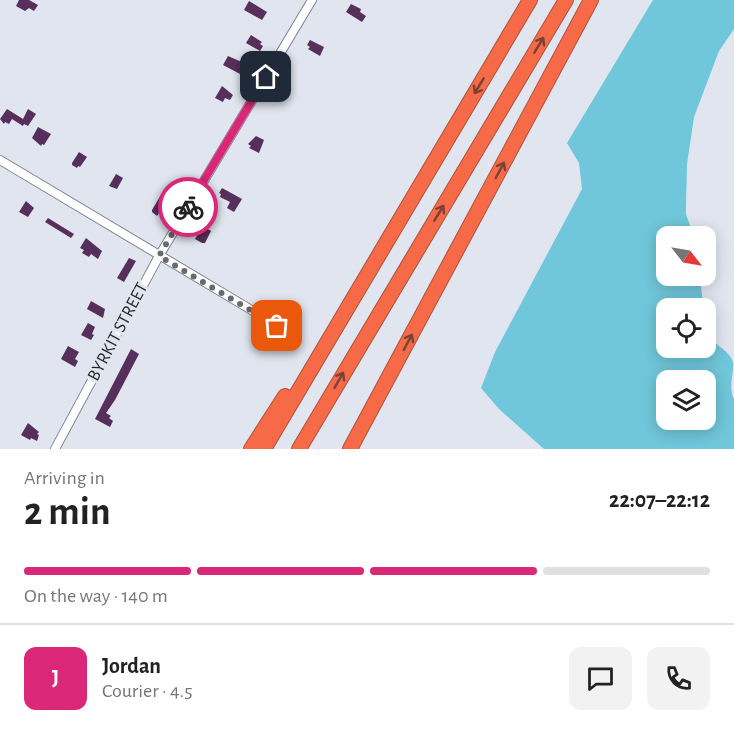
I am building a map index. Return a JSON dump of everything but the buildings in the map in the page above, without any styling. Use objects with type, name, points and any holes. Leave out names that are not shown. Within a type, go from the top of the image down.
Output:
[{"type":"highway","points":[[264,449],[530,0]]},
{"type":"highway","points":[[301,449],[328,399],[566,0]]},
{"type":"highway","points":[[350,449],[591,0]]},
{"type":"highway","points":[[251,449],[392,234]]},
{"type":"street","name":"BYRKIT STREET","points":[[55,449],[159,256],[312,0]]},
{"type":"street","points":[[0,160],[295,336]]},
{"type":"water","points":[[653,0],[734,0],[734,29],[719,51],[694,117],[687,164],[686,214],[690,226],[656,226],[656,286],[701,286],[702,298],[656,298],[656,358],[716,358],[716,343],[729,355],[733,362],[731,385],[734,399],[734,449],[544,449],[499,409],[481,388],[495,352],[582,189],[579,163],[567,143]]},
{"type":"way so far","points":[[188,207],[159,256],[277,326]]},
{"type":"route","points":[[188,207],[266,77]]}]
